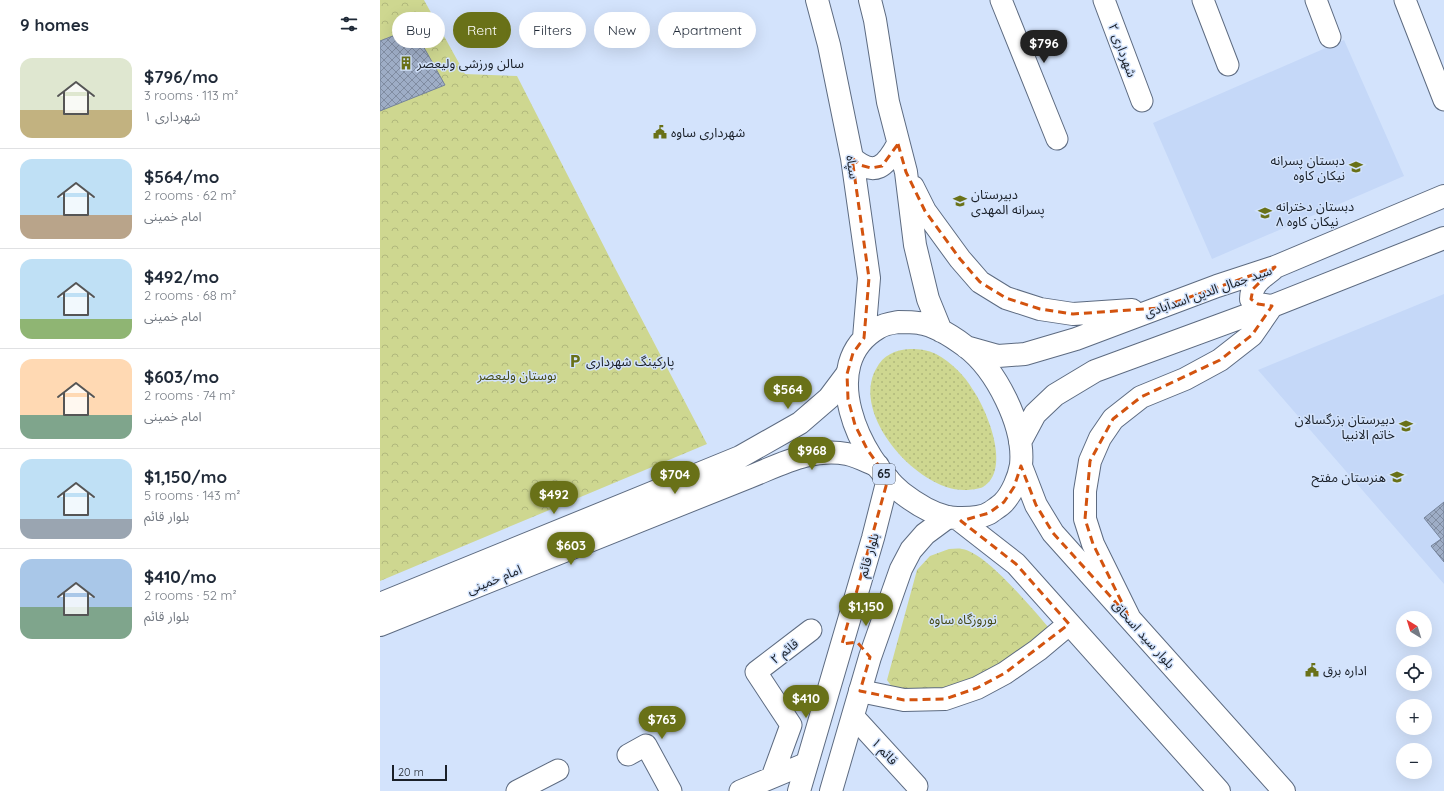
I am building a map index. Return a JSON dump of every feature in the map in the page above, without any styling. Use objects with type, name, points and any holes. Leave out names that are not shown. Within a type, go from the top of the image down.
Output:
[{"type":"main road","name":"سپاه","points":[[817,0],[829,45],[852,158],[869,278],[864,338]]},
{"type":"main road","points":[[870,0],[876,20],[888,102],[906,172],[915,245],[928,299],[941,331]]},
{"type":"main road","points":[[852,158],[860,165],[871,168],[882,166],[890,159],[898,144]]},
{"type":"main road","points":[[906,172],[925,211],[960,259],[980,282],[1006,298],[1040,309],[1073,314],[1159,308]]},
{"type":"main road","name":"سید جمال الدین اسدآبادی","points":[[966,347],[998,356],[1025,354],[1076,339],[1217,286],[1275,267],[1444,196]]},
{"type":"main road","points":[[1020,442],[1035,414],[1055,395],[1095,371],[1272,306],[1444,238]]},
{"type":"main road","points":[[1272,306],[1258,304],[1251,299],[1251,294],[1256,282],[1275,267]]},
{"type":"main road","points":[[1129,617],[1093,544],[1085,519],[1085,491],[1090,461],[1100,438],[1113,419],[1141,397],[1184,379],[1220,360],[1252,335],[1272,306]]},
{"type":"main road","name":"65","points":[[952,518],[970,518],[989,514],[1004,502],[1014,487],[1021,466],[1020,442],[1013,414],[1001,390],[984,366],[966,347],[941,331],[920,323],[898,322],[879,327],[864,338],[853,353],[847,374],[848,399],[855,425],[867,450],[883,473],[902,493],[925,508],[952,518],[1016,564],[1219,791]]},
{"type":"main road","name":"امام خمینی","points":[[380,625],[659,501],[800,423],[829,398],[847,374]]},
{"type":"main road","name":"امام خمینی","points":[[380,604],[659,501],[808,454],[826,452],[847,454],[883,473]]},
{"type":"main road","name":"بلوار سید اسحاق","points":[[1021,466],[1036,505],[1053,533],[1284,791]]},
{"type":"main road","name":"بلوار قائم","points":[[799,791],[873,538],[883,473]]},
{"type":"main road","points":[[832,791],[870,657],[901,569],[911,550],[925,534],[952,518]]},
{"type":"main road","points":[[860,691],[904,700],[945,699],[976,688],[1005,673],[1038,650],[1069,624]]},
{"type":"main road","points":[[842,644],[857,642],[864,646],[870,657]]},
{"type":"street","points":[[1001,0],[1057,139]]},
{"type":"street","name":"شهرداری ۲","points":[[1104,0],[1142,101]]},
{"type":"street","points":[[1203,0],[1228,65]]},
{"type":"street","points":[[1316,0],[1330,37]]},
{"type":"street","points":[[1405,0],[1444,100]]},
{"type":"street","name":"قائم ۲","points":[[772,777],[791,725],[756,672],[811,630]]},
{"type":"street","name":"قائم ۱","points":[[853,716],[917,786]]},
{"type":"street","points":[[628,755],[646,745],[671,791]]},
{"type":"street","points":[[740,791],[807,763]]},
{"type":"street","points":[[517,791],[558,770]]},
{"type":"highlighted area","points":[[898,144],[906,172],[925,211],[960,259],[980,282],[1006,298],[1040,309],[1073,314],[1159,308],[1275,267],[1253,289],[1251,299],[1258,304],[1272,306],[1252,335],[1220,360],[1141,397],[1113,419],[1090,461],[1085,519],[1093,544],[1129,617],[1053,533],[1036,505],[1021,466],[1014,487],[1004,502],[989,513],[961,521],[1016,564],[1069,624],[1005,673],[977,688],[945,699],[904,700],[860,691],[870,657],[857,642],[842,644],[888,479],[867,449],[855,425],[848,399],[847,374],[853,353],[864,338],[869,278],[852,158],[860,165],[871,168],[882,166]]},
{"type":"shaded area","points":[[1344,40],[1404,176],[1212,259],[1153,123]]},
{"type":"shaded area","name":"هنرستان مفتح","points":[[1444,294],[1444,584],[1258,370]]},
{"type":"green space","name":"بوستان ولیعصر","points":[[380,0],[424,0],[431,12],[392,12],[392,48],[445,48],[445,38],[465,74],[517,76],[707,444],[380,581]]},
{"type":"green space","points":[[910,349],[930,352],[947,361],[966,380],[979,399],[990,425],[996,454],[996,467],[991,479],[983,487],[966,490],[948,487],[928,478],[910,465],[894,448],[881,428],[872,408],[870,387],[876,369],[882,360],[890,354]]},
{"type":"green space","name":"نوروزگاه ساوه","points":[[949,549],[962,549],[984,560],[1022,597],[1051,630],[1008,661],[970,682],[932,690],[895,691],[887,680],[917,570],[930,556]]},
{"type":"building","name":"سالن ورزشی ولیعصر","points":[[392,36],[392,48],[424,48],[445,85],[380,111],[380,41]]},
{"type":"building","points":[[1444,502],[1444,562],[1431,546],[1441,539],[1424,518]]},
{"type":"place","name":"سالن ورزشی ولیعصر","points":[[406,63]]},
{"type":"place","name":"شهرداری ساوه","points":[[660,132]]},
{"type":"place","name":"دبستان پسرانه نیکان کاوه","points":[[1356,167]]},
{"type":"place","name":"دبیرستان پسرانه المهدی","points":[[960,201]]},
{"type":"place","name":"دبستان دخترانه نیکان کاوه ۸","points":[[1265,213]]},
{"type":"place","name":"پارکینگ شهرداری","points":[[575,361]]},
{"type":"place","name":"دبیرستان بزرگسالان خاتم الانبیا","points":[[1406,426]]},
{"type":"place","name":"هنرستان مفتح","points":[[1397,477]]},
{"type":"place","name":"اداره برق","points":[[1312,670]]}]
